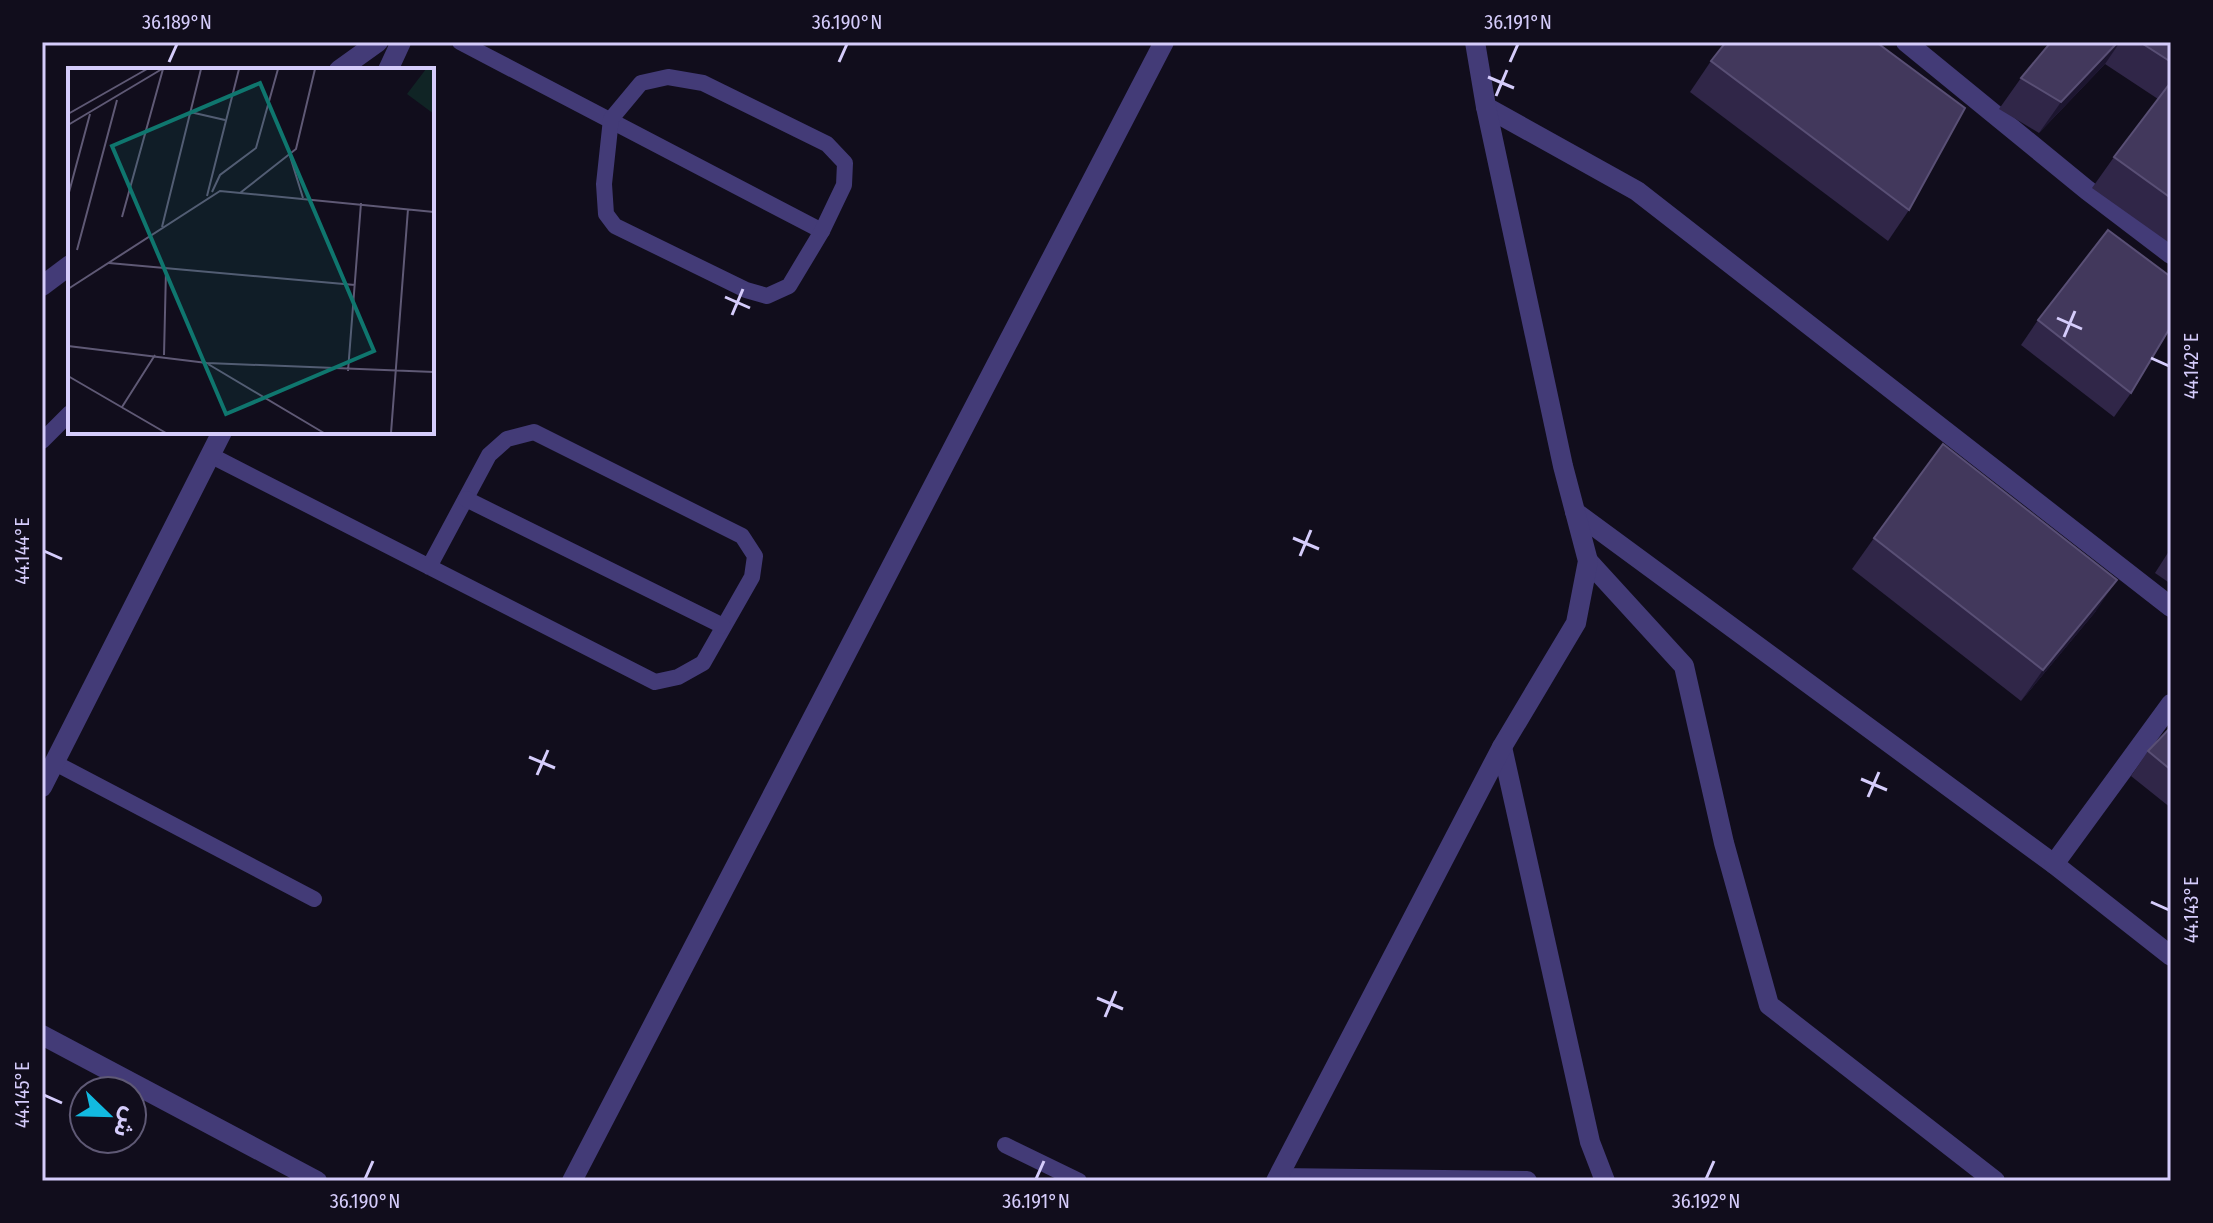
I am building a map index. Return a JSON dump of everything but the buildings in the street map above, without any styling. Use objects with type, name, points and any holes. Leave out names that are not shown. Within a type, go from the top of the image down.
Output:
[{"type":"street","points":[[342,68],[378,42]]},
{"type":"street","points":[[389,68],[401,42]]},
{"type":"street","points":[[572,1181],[1164,42]]},
{"type":"street","points":[[1475,42],[1486,107],[1588,561],[1576,623],[1502,747],[1277,1180],[1527,1181]]},
{"type":"street","points":[[1906,42],[2087,190],[2171,254]]},
{"type":"street","points":[[1486,107],[1637,191],[2171,607]]},
{"type":"street","points":[[42,286],[68,266]]},
{"type":"street","points":[[42,787],[221,434]]},
{"type":"street","points":[[1575,512],[2054,864],[2171,956]]},
{"type":"street","points":[[1588,561],[1684,666],[1724,843],[1769,1005],[1995,1181]]},
{"type":"street","points":[[2054,864],[2171,704]]},
{"type":"street","points":[[1502,747],[1590,1142],[1605,1181]]},
{"type":"street","points":[[42,1035],[317,1181]]},
{"type":"lane","points":[[460,42],[822,231]]},
{"type":"lane","points":[[668,77],[703,83],[827,144],[845,163],[844,185],[822,231],[789,286],[767,296],[746,290],[615,226],[606,214],[604,184],[611,119],[641,83],[668,77]]},
{"type":"lane","points":[[42,441],[68,415]]},
{"type":"lane","points":[[212,456],[429,567],[655,682],[678,677],[703,663],[752,577],[755,556],[742,536],[534,432],[507,439],[489,455],[429,567]]},
{"type":"lane","points":[[466,499],[723,626]]},
{"type":"lane","points":[[55,763],[314,899]]},
{"type":"lane","points":[[1005,1145],[1079,1181]]}]
